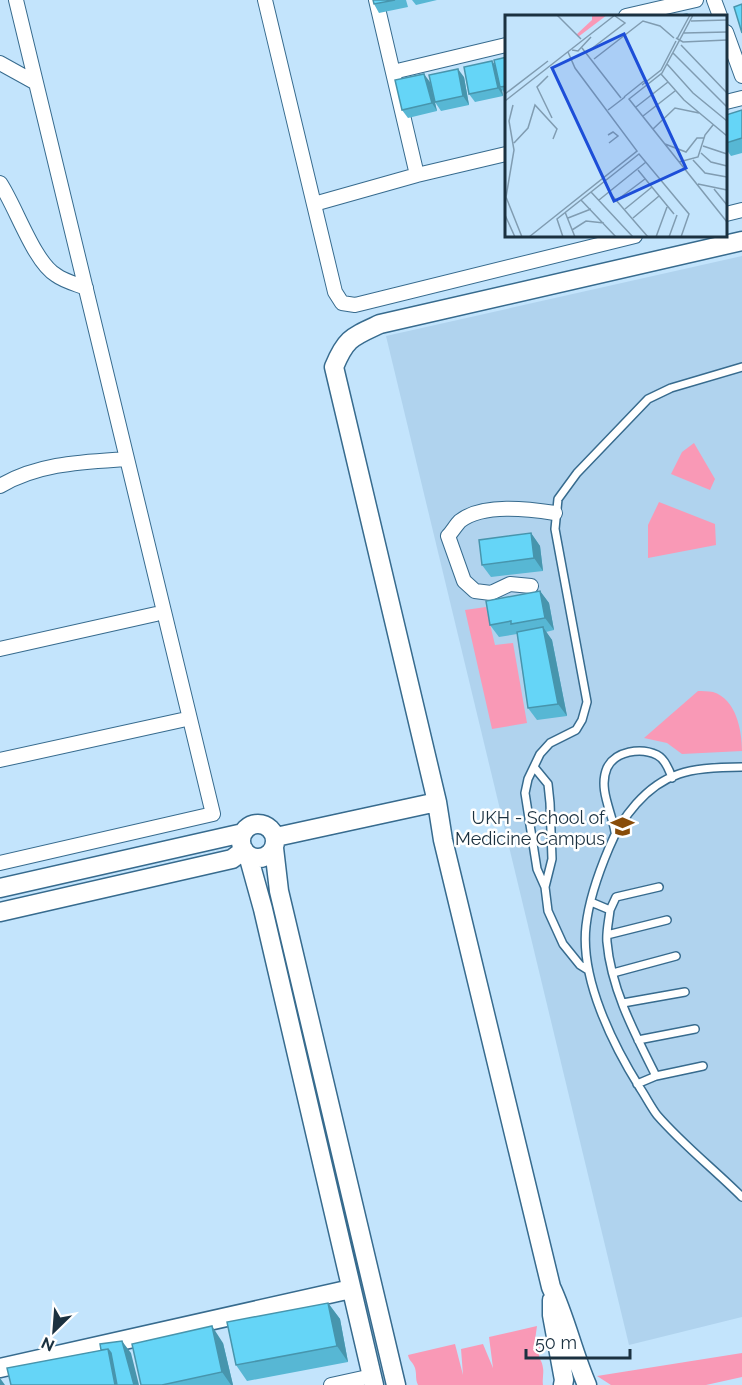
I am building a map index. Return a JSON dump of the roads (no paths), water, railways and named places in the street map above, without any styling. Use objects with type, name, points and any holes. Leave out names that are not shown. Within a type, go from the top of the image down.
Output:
[{"type":"street","points":[[0,863],[213,814],[16,0]]},
{"type":"street","points":[[265,0],[336,296],[342,303],[350,305],[588,241],[626,237]]},
{"type":"street","points":[[376,0],[417,175]]},
{"type":"street","points":[[630,15],[696,0]]},
{"type":"street","points":[[714,0],[720,15]]},
{"type":"street","points":[[727,35],[742,76]]},
{"type":"street","points":[[393,72],[505,45]]},
{"type":"street","points":[[0,63],[36,83]]},
{"type":"street","points":[[727,102],[742,98]]},
{"type":"street","points":[[314,204],[417,175],[505,154]]},
{"type":"street","points":[[0,183],[10,197],[37,254],[46,267],[57,276],[86,288]]},
{"type":"street","points":[[727,214],[742,210]]},
{"type":"street","points":[[587,1385],[578,1364],[563,1312],[552,1287],[443,840],[437,802],[334,367],[351,337],[380,324],[742,241]]},
{"type":"street","points":[[0,486],[14,478],[46,467],[127,459]]},
{"type":"street","points":[[531,586],[510,584],[491,593],[475,591],[464,581],[448,537],[460,521],[483,511],[525,508],[555,513]]},
{"type":"street","points":[[0,649],[156,614]]},
{"type":"street","points":[[0,760],[182,720]]},
{"type":"street","points":[[0,888],[245,846],[260,858],[266,857],[275,842],[437,802]]},
{"type":"street","points":[[0,912],[232,859],[245,846],[251,825],[257,823],[269,827],[275,842],[279,891],[394,1378],[331,1385]]},
{"type":"street","points":[[245,846],[260,895],[373,1380]]},
{"type":"street","points":[[336,1222],[357,1218]]},
{"type":"street","points":[[552,1287],[552,1315],[564,1385]]},
{"type":"street","points":[[0,1368],[351,1289]]},
{"type":"lane","points":[[588,970],[580,965],[563,944],[548,911],[544,887],[537,869],[525,793],[528,779],[540,753],[550,743],[576,730],[582,720],[587,702],[555,529],[558,499],[578,473],[648,399],[671,388],[742,367]]},
{"type":"lane","points":[[615,832],[605,794],[607,769],[611,763],[628,752],[648,753],[662,759],[672,778]]},
{"type":"lane","points":[[534,767],[548,784],[550,803],[552,859],[544,887]]},
{"type":"lane","points":[[742,767],[679,774],[649,792],[630,811],[615,832],[594,884],[586,928],[588,970],[619,1054],[656,1113],[692,1151],[742,1197]]},
{"type":"lane","points":[[656,1076],[623,1003],[613,973],[607,935],[610,910],[616,897],[659,887]]},
{"type":"lane","points":[[591,902],[610,910]]},
{"type":"lane","points":[[607,935],[667,920]]},
{"type":"lane","points":[[613,973],[676,956]]},
{"type":"lane","points":[[623,1003],[685,992]]},
{"type":"lane","points":[[638,1040],[695,1029]]},
{"type":"lane","points":[[638,1084],[656,1076],[703,1066]]},
{"type":"place","name":"UKH - School of Medicine Campus","points":[[623,827]]}]
